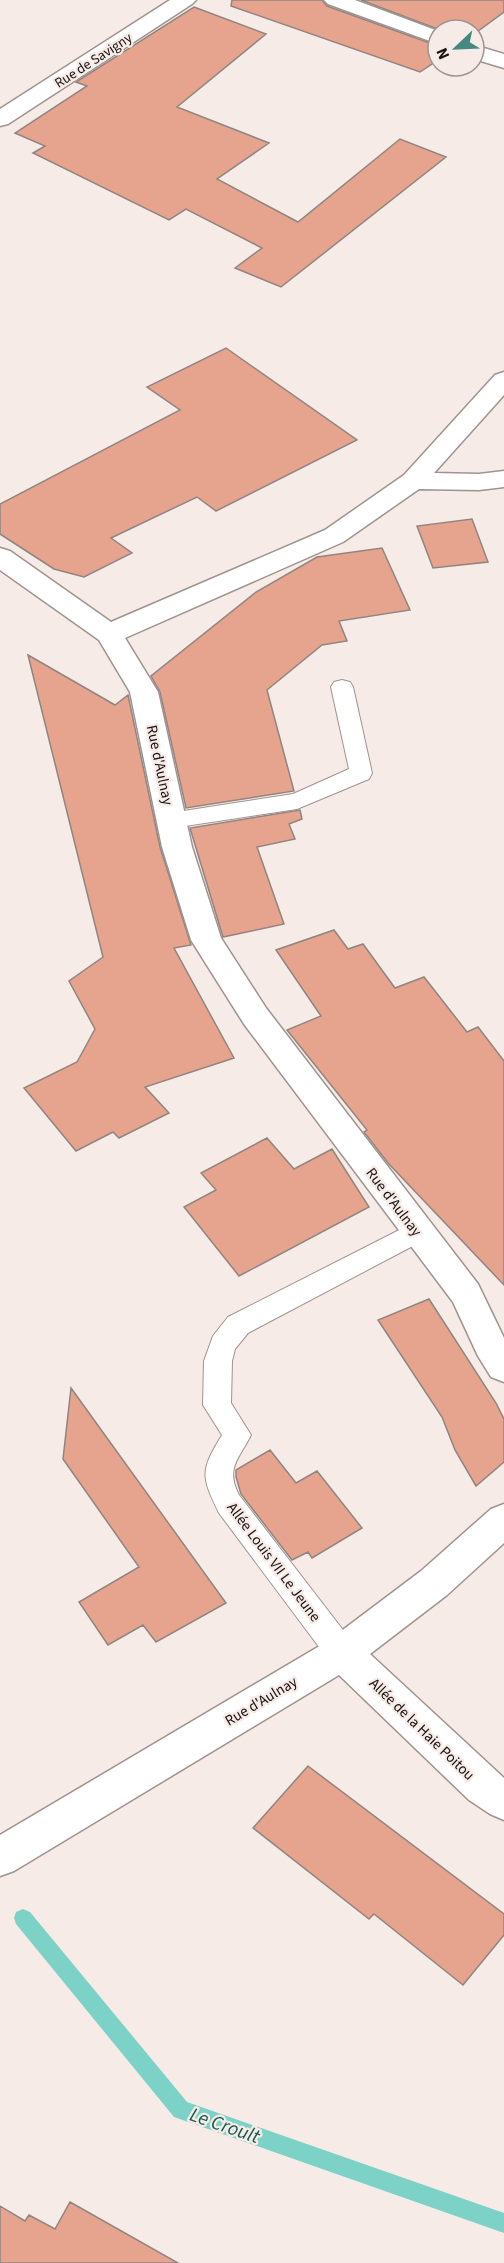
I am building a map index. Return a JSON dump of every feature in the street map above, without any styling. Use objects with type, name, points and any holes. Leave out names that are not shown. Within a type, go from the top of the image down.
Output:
[{"type":"street","name":"Rue de Savigny","points":[[0,119],[185,0]]},
{"type":"street","points":[[335,0],[426,34]]},
{"type":"street","points":[[486,56],[504,61]]},
{"type":"street","points":[[0,558],[109,634],[334,536],[413,481],[504,380]]},
{"type":"street","points":[[413,481],[479,482],[504,479]]},
{"type":"street","name":"Rue d'Aulnay","points":[[109,634],[144,692],[177,847],[206,940],[255,1017],[417,1232],[466,1293],[490,1346],[504,1367]]},
{"type":"street","name":"Rue d'Aulnay","points":[[466,1293],[504,1317]]},
{"type":"street","name":"Rue d'Aulnay","points":[[0,1857],[342,1653],[434,1583],[504,1520]]},
{"type":"street","name":"Allée de la Haie Poitou","points":[[342,1653],[483,1787],[504,1802]]},
{"type":"lane","points":[[172,820],[297,801],[361,773],[342,687]]},
{"type":"lane","name":"Allée Louis VII Le Jeune","points":[[342,1653],[229,1504],[219,1485],[217,1468],[237,1436],[217,1405],[218,1361],[223,1344],[238,1325],[417,1232]]},
{"type":"building","points":[[232,0],[322,0],[327,6],[426,42],[426,68],[420,72],[231,6]]},
{"type":"building","points":[[361,0],[504,0],[504,12],[486,25],[486,18],[426,18],[426,25]]},
{"type":"building","points":[[194,7],[266,34],[177,107],[269,143],[217,179],[298,222],[400,139],[446,157],[281,287],[235,268],[262,248],[186,209],[169,220],[33,153],[45,146],[15,133],[87,86],[76,82]]},
{"type":"building","points":[[226,348],[357,440],[216,511],[197,497],[111,538],[132,553],[84,577],[54,569],[0,534],[0,504],[180,410],[147,387]]},
{"type":"building","points":[[472,519],[488,562],[433,568],[417,526]]},
{"type":"building","points":[[382,548],[410,610],[339,621],[347,641],[322,645],[267,690],[294,791],[186,808],[160,692],[151,676],[256,592],[317,557]]},
{"type":"building","points":[[28,655],[115,705],[128,695],[160,847],[191,945],[174,948],[234,1058],[145,1087],[169,1113],[119,1138],[113,1132],[76,1151],[24,1088],[77,1062],[95,1029],[69,981],[103,957]]},
{"type":"building","points":[[300,810],[302,819],[289,824],[295,839],[257,847],[284,924],[223,937],[190,828]]},
{"type":"building","points":[[334,930],[348,949],[363,944],[395,988],[424,977],[467,1032],[478,1027],[504,1061],[504,1285],[388,1163],[364,1132],[367,1130],[287,1030],[321,1016],[276,950]]},
{"type":"building","points":[[267,1138],[294,1169],[332,1149],[369,1207],[239,1276],[184,1207],[216,1190],[201,1173]]},
{"type":"building","points":[[429,1299],[504,1419],[504,1462],[476,1486],[455,1450],[442,1417],[378,1320]]},
{"type":"building","points":[[71,1388],[226,1603],[156,1642],[143,1625],[108,1645],[79,1602],[139,1567],[63,1459]]},
{"type":"building","points":[[270,1450],[296,1483],[317,1471],[362,1528],[312,1558],[308,1552],[292,1560],[241,1494],[236,1477],[236,1470]]},
{"type":"building","points":[[308,1766],[504,1914],[504,1935],[463,1985],[374,1914],[369,1919],[253,1828]]},
{"type":"building","points":[[70,2202],[178,2263],[0,2263],[0,2206],[25,2221],[29,2215],[55,2229]]},
{"type":"waterway","name":"Le Croult","points":[[23,1918],[181,2110],[504,2223]]}]
